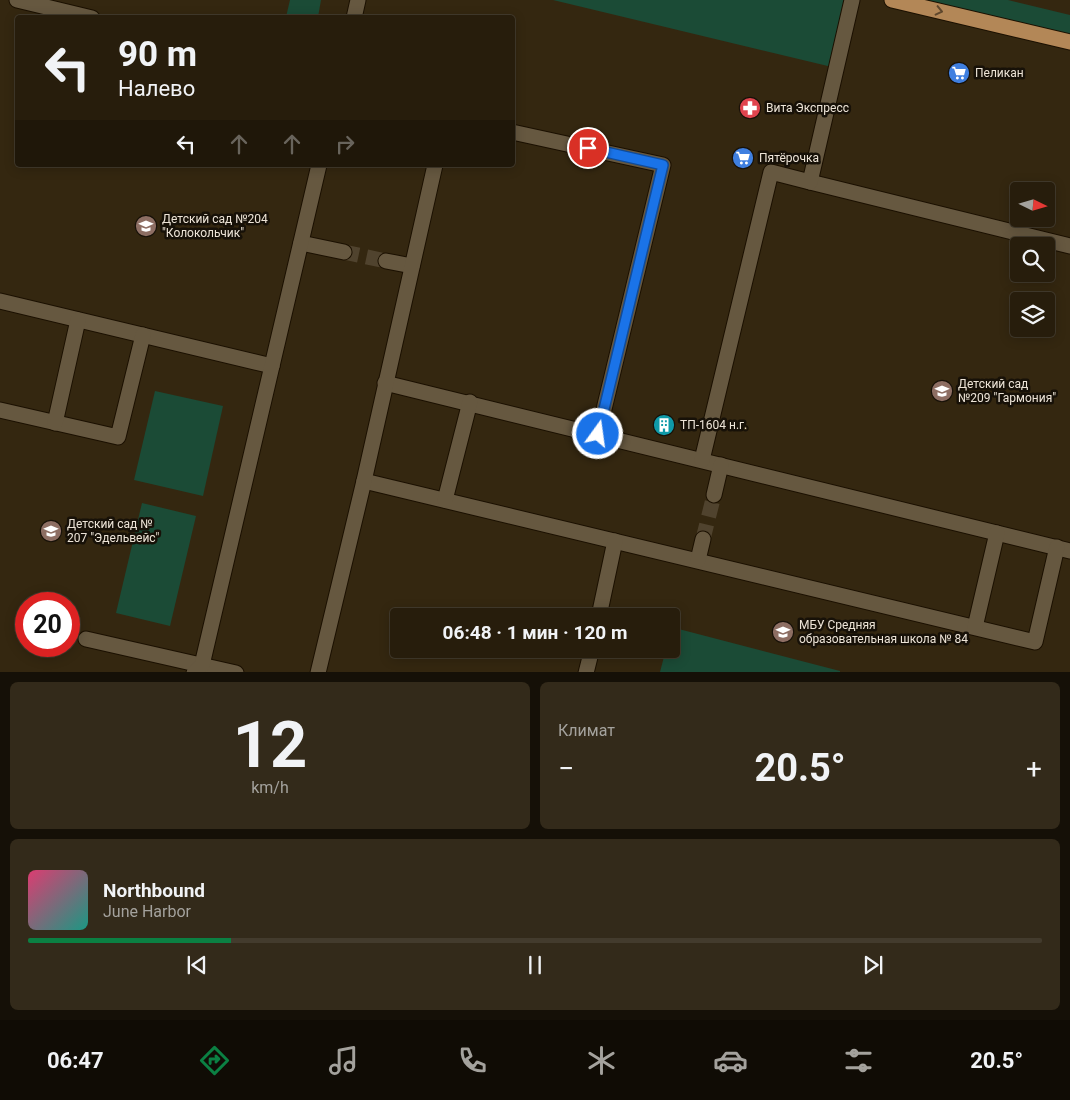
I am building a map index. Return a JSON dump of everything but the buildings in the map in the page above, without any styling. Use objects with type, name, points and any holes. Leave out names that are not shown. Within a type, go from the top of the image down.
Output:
[{"type":"main road","points":[[892,0],[1070,42]]},
{"type":"lane","points":[[17,0],[80,15]]},
{"type":"lane","points":[[355,15],[358,0]]},
{"type":"lane","points":[[810,182],[852,0]]},
{"type":"lane","points":[[515,133],[663,165],[598,434]]},
{"type":"lane","points":[[198,669],[319,167]]},
{"type":"lane","points":[[318,672],[364,481],[435,167]]},
{"type":"lane","points":[[702,460],[771,172],[1070,246]]},
{"type":"lane","points":[[301,243],[344,252]]},
{"type":"lane","points":[[386,261],[412,266]]},
{"type":"lane","points":[[0,301],[272,366]]},
{"type":"lane","points":[[55,422],[78,320]]},
{"type":"lane","points":[[0,410],[118,437],[143,335]]},
{"type":"lane","points":[[364,481],[1035,642],[1064,549],[470,402],[385,383]]},
{"type":"lane","points":[[445,500],[470,402]]},
{"type":"lane","points":[[714,496],[721,464]]},
{"type":"lane","points":[[975,627],[997,532]]},
{"type":"lane","points":[[698,560],[703,539]]},
{"type":"lane","points":[[601,608],[616,541]]},
{"type":"lane","points":[[86,639],[198,669],[236,672]]},
{"type":"lane","points":[[586,672],[590,658]]},
{"type":"green space","points":[[290,0],[321,0],[318,15],[286,15]]},
{"type":"green space","points":[[553,0],[844,0],[832,67]]},
{"type":"green space","points":[[918,0],[1008,0],[1070,15],[1070,36]]},
{"type":"green space","points":[[155,391],[223,406],[203,496],[134,480]]},
{"type":"green space","points":[[142,503],[196,516],[170,626],[116,613]]},
{"type":"green space","points":[[680,629],[840,671],[840,672],[660,672],[664,658],[680,658]]},
{"type":"tunnel","points":[[344,252],[386,261]]},
{"type":"tunnel","points":[[703,539],[714,495]]},
{"type":"place","name":"Пеликан","points":[[959,73]]},
{"type":"place","name":"Вита Экспресс","points":[[750,108]]},
{"type":"place","name":"Пятёрочка","points":[[743,158]]},
{"type":"place","name":"Детский сад №204 \"Колокольчик\"","points":[[146,226]]},
{"type":"place","name":"Детский сад №209 \"Гармония\"","points":[[942,391]]},
{"type":"place","name":"ТП-1604 н.г.","points":[[664,425]]},
{"type":"place","name":"Детский сад № 207 \"Эдельвейс\"","points":[[51,531]]},
{"type":"place","name":"МБУ Средняя образовательная школа № 84","points":[[783,632]]},
{"type":"route","points":[[588,148],[663,165],[598,434]]}]
